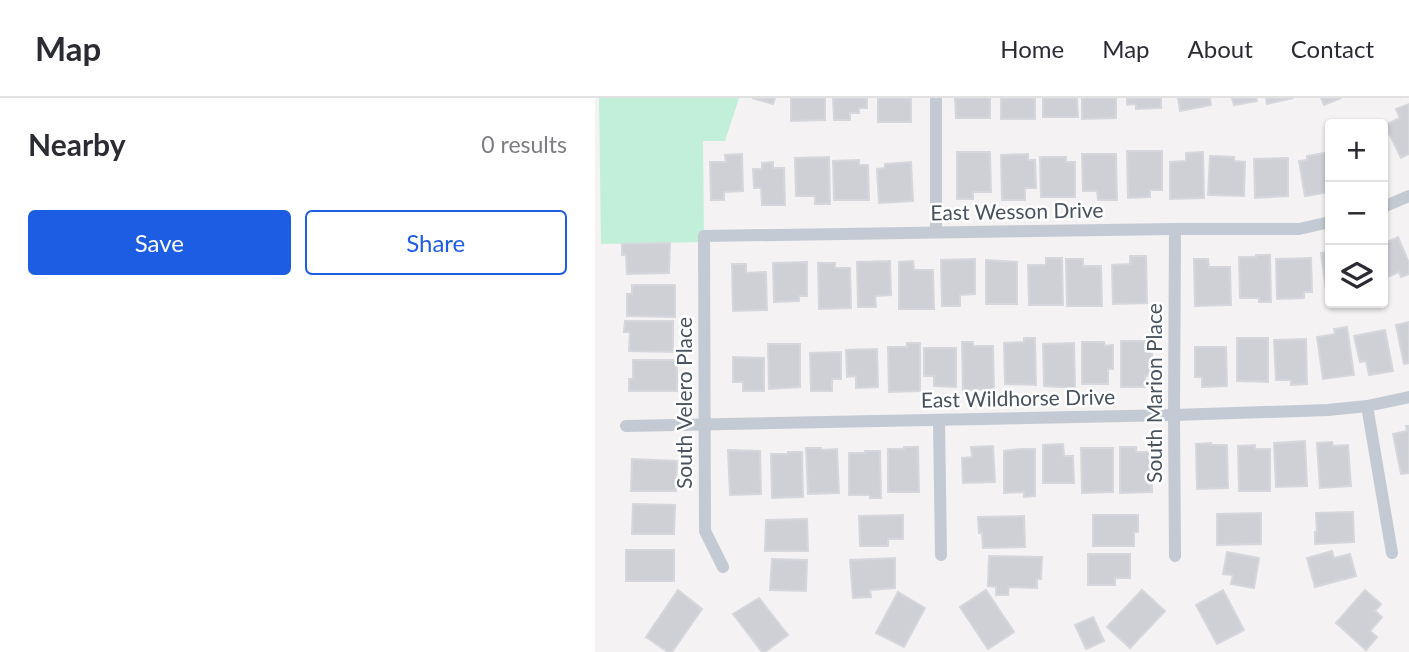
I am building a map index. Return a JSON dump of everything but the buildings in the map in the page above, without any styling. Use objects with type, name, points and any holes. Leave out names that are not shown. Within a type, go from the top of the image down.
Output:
[{"type":"street","points":[[936,98],[936,232]]},
{"type":"street","points":[[1388,205],[1409,196]]},
{"type":"street","name":"East Wesson Drive","points":[[704,236],[1299,229],[1325,223]]},
{"type":"street","name":"South Marion Place","points":[[1175,229],[1175,556]]},
{"type":"street","name":"South Velero Place","points":[[704,236],[705,531],[723,567]]},
{"type":"street","name":"East Wildhorse Drive","points":[[626,426],[1328,410],[1367,406],[1409,397]]},
{"type":"street","points":[[1367,406],[1392,553]]},
{"type":"street","points":[[939,420],[941,555]]},
{"type":"green space","points":[[599,98],[739,98],[725,141],[703,141],[704,242],[601,244]]}]
